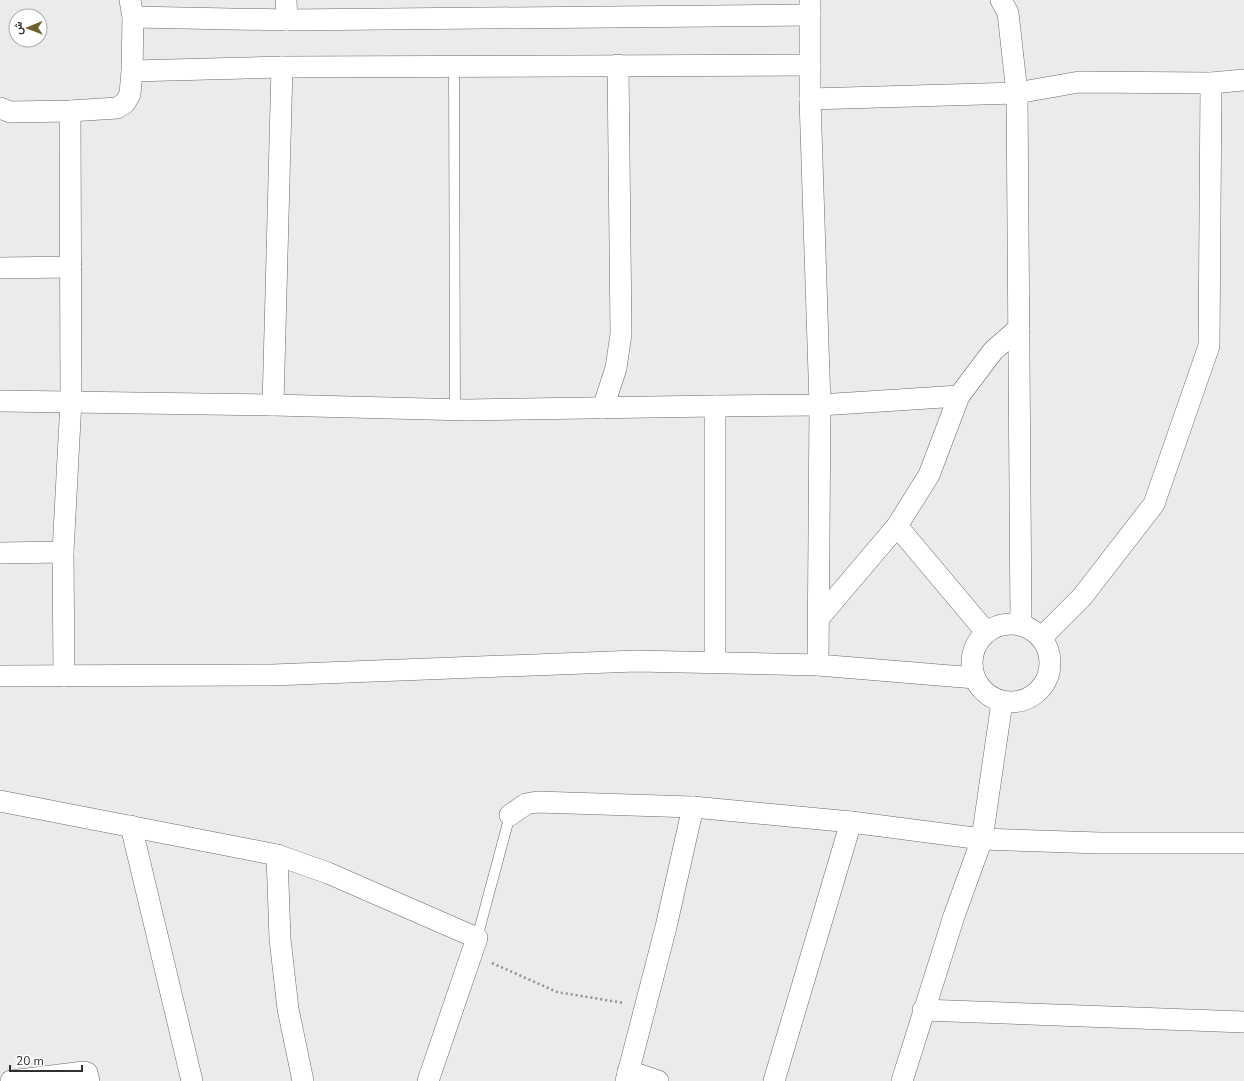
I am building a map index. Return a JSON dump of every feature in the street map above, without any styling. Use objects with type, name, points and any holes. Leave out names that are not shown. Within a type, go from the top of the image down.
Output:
[{"type":"street","points":[[1001,0],[1008,14],[1017,93],[1021,624]]},
{"type":"street","points":[[0,108],[10,112],[70,111],[117,108],[130,94],[132,71],[132,9],[287,10],[810,8],[810,99],[820,405],[818,665]]},
{"type":"street","points":[[603,408],[616,368],[621,334],[618,65]]},
{"type":"street","points":[[132,71],[282,67],[810,65]]},
{"type":"street","points":[[273,405],[282,67]]},
{"type":"street","points":[[810,99],[1017,93],[1079,82],[1211,83],[1244,80]]},
{"type":"street","points":[[1042,637],[1082,597],[1154,504],[1209,346],[1211,83]]},
{"type":"street","points":[[64,676],[63,552],[71,401],[70,111]]},
{"type":"street","points":[[0,268],[71,267]]},
{"type":"street","points":[[819,618],[898,526],[929,475],[959,396],[993,351],[1019,328]]},
{"type":"street","points":[[0,401],[71,401],[455,410],[820,405],[959,396]]},
{"type":"street","points":[[715,406],[715,662]]},
{"type":"street","points":[[898,526],[986,632]]},
{"type":"street","points":[[0,554],[63,552]]},
{"type":"street","points":[[1009,623],[1021,624],[1033,629],[1042,637],[1048,648],[1051,660],[1050,672],[1045,684],[1037,693],[1026,700],[1002,702],[990,697],[981,689],[975,678],[972,666],[973,653],[978,642],[986,632],[996,626],[1009,623]]},
{"type":"street","points":[[0,676],[272,675],[636,661],[818,665],[975,678]]},
{"type":"street","points":[[902,1081],[923,1010],[954,916],[982,839],[1002,702]]},
{"type":"street","points":[[0,801],[277,855],[328,873],[475,946],[428,1081]]},
{"type":"street","points":[[510,815],[526,804],[537,802],[693,807],[851,822],[982,839],[1100,843],[1244,843]]},
{"type":"street","points":[[658,1081],[627,1076],[646,1006],[693,807]]},
{"type":"street","points":[[774,1081],[851,822]]},
{"type":"street","points":[[131,826],[192,1081]]},
{"type":"street","points":[[277,855],[280,938],[288,1009],[303,1081]]},
{"type":"street","points":[[923,1010],[1244,1022]]},
{"type":"street","points":[[11,1081],[84,1072],[87,1073],[89,1081]]},
{"type":"lane","points":[[454,66],[455,410]]},
{"type":"lane","points":[[475,946],[510,815]]},
{"type":"path","points":[[475,946],[557,992],[646,1006]]}]
